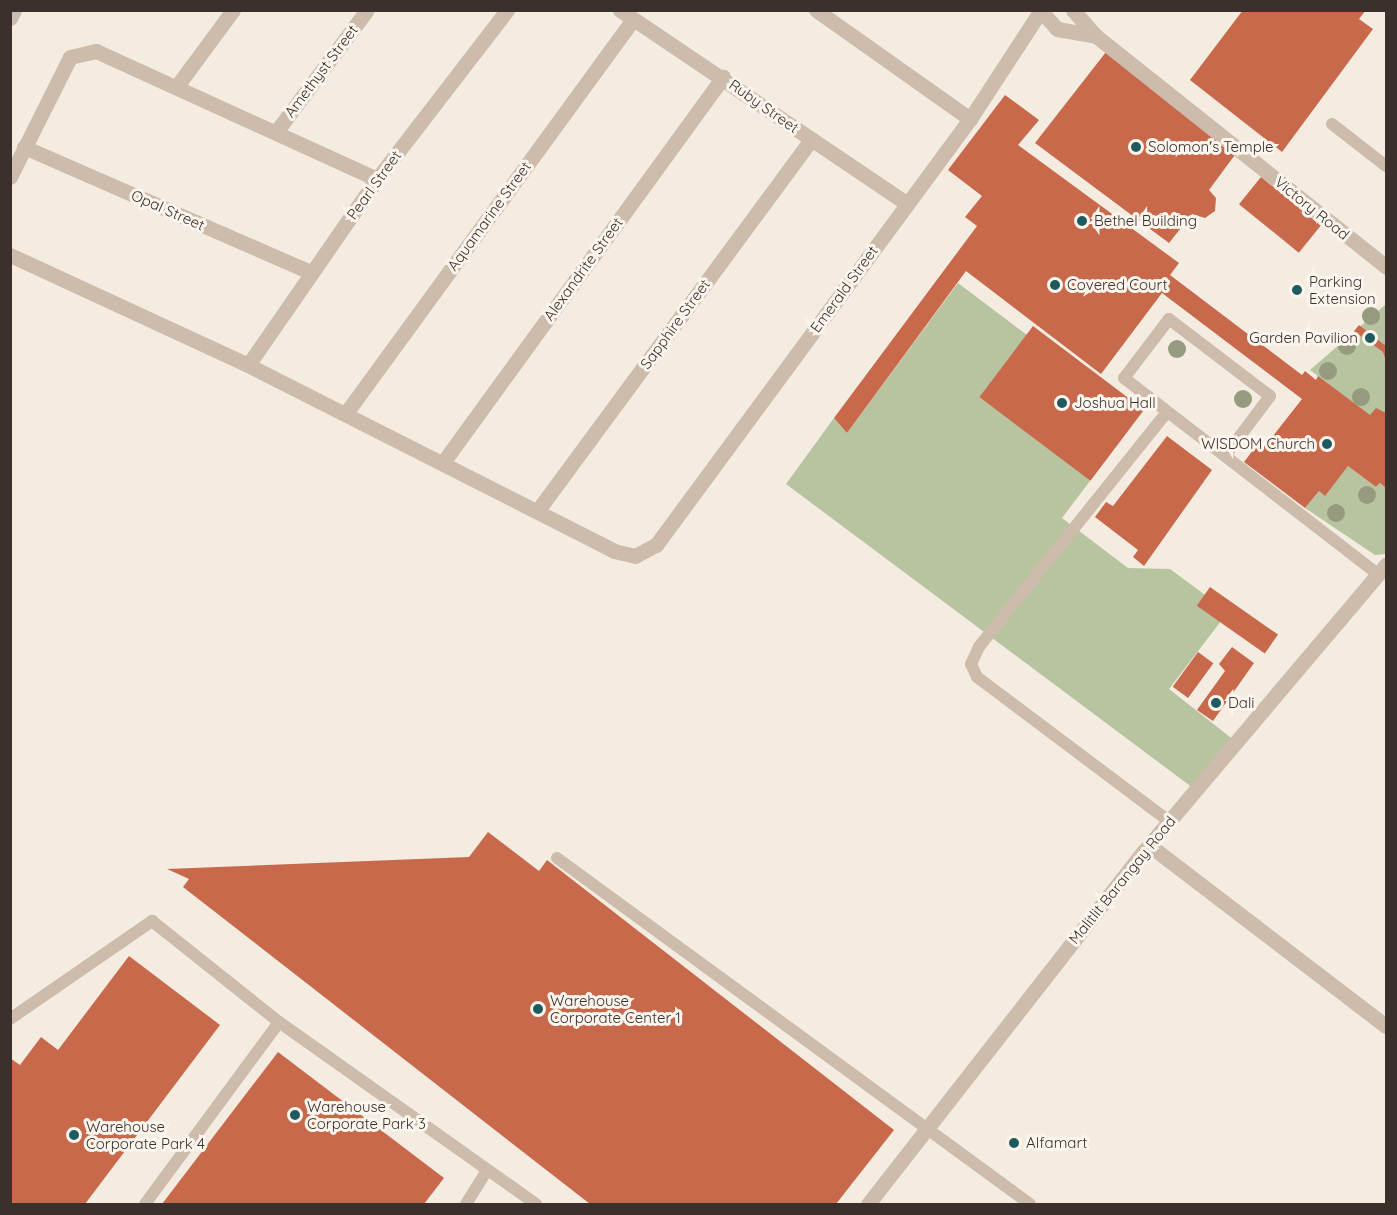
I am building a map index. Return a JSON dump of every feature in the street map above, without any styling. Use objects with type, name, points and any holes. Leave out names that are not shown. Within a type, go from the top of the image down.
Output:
[{"type":"street","points":[[11,17],[14,10]]},
{"type":"street","points":[[177,86],[233,10]]},
{"type":"street","name":"Amethyst Street","points":[[276,132],[367,10]]},
{"type":"street","name":"Pearl Street","points":[[248,365],[377,179],[507,10]]},
{"type":"street","points":[[816,10],[970,119]]},
{"type":"street","name":"Victory Road","points":[[1073,10],[1096,36],[1386,267]]},
{"type":"street","name":"Emerald Street","points":[[538,510],[614,551],[635,556],[656,545],[970,119],[1041,11]]},
{"type":"street","name":"Victory Road","points":[[1041,11],[1057,29],[1096,36]]},
{"type":"street","name":"Ruby Street","points":[[626,15],[723,77],[906,203]]},
{"type":"street","name":"Aquamarine Street","points":[[346,413],[626,15]]},
{"type":"street","points":[[10,177],[70,57],[96,51],[377,179]]},
{"type":"street","name":"Alexandrite Street","points":[[444,462],[723,77]]},
{"type":"street","name":"Sapphire Street","points":[[538,510],[812,139]]},
{"type":"street","name":"Opal Street","points":[[24,147],[312,273]]},
{"type":"street","points":[[10,255],[248,365],[538,510]]},
{"type":"street","name":"Malitlit Barangay Road","points":[[868,1204],[1149,845],[1382,570]]},
{"type":"street","points":[[1149,845],[1386,1026]]},
{"type":"lane","points":[[1332,124],[1386,166]]},
{"type":"lane","points":[[1225,456],[1270,396],[1169,319],[1124,378],[1225,456],[1382,570]]},
{"type":"lane","points":[[1167,412],[979,647],[971,664],[977,677],[1169,821]]},
{"type":"lane","points":[[557,858],[925,1131],[1030,1204]]},
{"type":"lane","points":[[10,1018],[152,921],[279,1022],[536,1204]]},
{"type":"lane","points":[[145,1204],[279,1022]]},
{"type":"lane","points":[[465,1204],[487,1171]]},
{"type":"green space","points":[[958,283],[1027,335],[1090,481],[1062,518],[1128,568],[1170,569],[1228,612],[1169,689],[1235,741],[1193,788],[786,484],[834,418],[847,433]]},
{"type":"green space","points":[[1386,304],[1386,428],[1310,370]]},
{"type":"green space","points":[[1348,466],[1376,487],[1380,483],[1386,488],[1386,554],[1375,555],[1305,508],[1319,491],[1324,495]]},
{"type":"building","points":[[1243,10],[1366,10],[1359,19],[1373,29],[1282,152],[1190,80]]},
{"type":"building","name":"Solomon's Temple","points":[[1106,52],[1237,152],[1209,190],[1216,198],[1215,211],[1205,218],[1192,214],[1169,243],[1035,143]]},
{"type":"building","points":[[1005,95],[1039,120],[1018,145],[1179,263],[1170,275],[1302,375],[1305,371],[1316,380],[1318,376],[1370,415],[1376,408],[1386,413],[1386,488],[1380,483],[1376,487],[1348,466],[1325,496],[1319,491],[1305,508],[1244,462],[1260,441],[1265,446],[1302,399],[1162,293],[1101,374],[966,271],[847,433],[834,418],[977,226],[965,217],[982,196],[948,170]]},
{"type":"building","points":[[1261,177],[1321,225],[1299,253],[1239,204]]},
{"type":"building","name":"Garden Pavilion","points":[[1359,325],[1386,346],[1386,361],[1383,352],[1354,331]]},
{"type":"building","name":"Joshua Hall","points":[[1033,326],[1144,410],[1090,481],[979,397]]},
{"type":"building","points":[[1167,436],[1212,470],[1144,566],[1133,557],[1138,550],[1095,517],[1106,502],[1113,506]]},
{"type":"building","points":[[1210,587],[1278,635],[1265,653],[1197,606]]},
{"type":"building","points":[[1232,647],[1254,663],[1213,721],[1197,710],[1225,671],[1219,664]]},
{"type":"building","points":[[1198,652],[1213,663],[1188,698],[1173,687]]},
{"type":"building","name":"Warehouse Corporate Center 1","points":[[488,832],[539,871],[547,860],[894,1130],[836,1204],[590,1204],[183,887],[189,879],[167,869],[469,857]]},
{"type":"building","name":"Warehouse Corporate Park 4","points":[[129,956],[220,1025],[85,1204],[10,1204],[10,1058],[20,1065],[41,1037],[58,1050]]},
{"type":"building","name":"Warehouse Corporate Park 3","points":[[278,1052],[444,1178],[424,1204],[162,1204]]},
{"type":"place","name":"Solomon's Temple","points":[[1136,147]]},
{"type":"place","name":"Bethel Building","points":[[1082,221]]},
{"type":"place","name":"Covered Court","points":[[1055,285]]},
{"type":"place","name":"Parking Extension","points":[[1297,290]]},
{"type":"place","name":"Garden Pavilion","points":[[1370,338]]},
{"type":"place","name":"Joshua Hall","points":[[1062,403]]},
{"type":"place","name":"WISDOM Church","points":[[1327,444]]},
{"type":"place","name":"Dali","points":[[1216,703]]},
{"type":"place","name":"Warehouse Corporate Center 1","points":[[538,1009]]},
{"type":"place","name":"Warehouse Corporate Park 3","points":[[295,1115]]},
{"type":"place","name":"Warehouse Corporate Park 4","points":[[74,1135]]},
{"type":"place","name":"Alfamart","points":[[1014,1143]]}]
